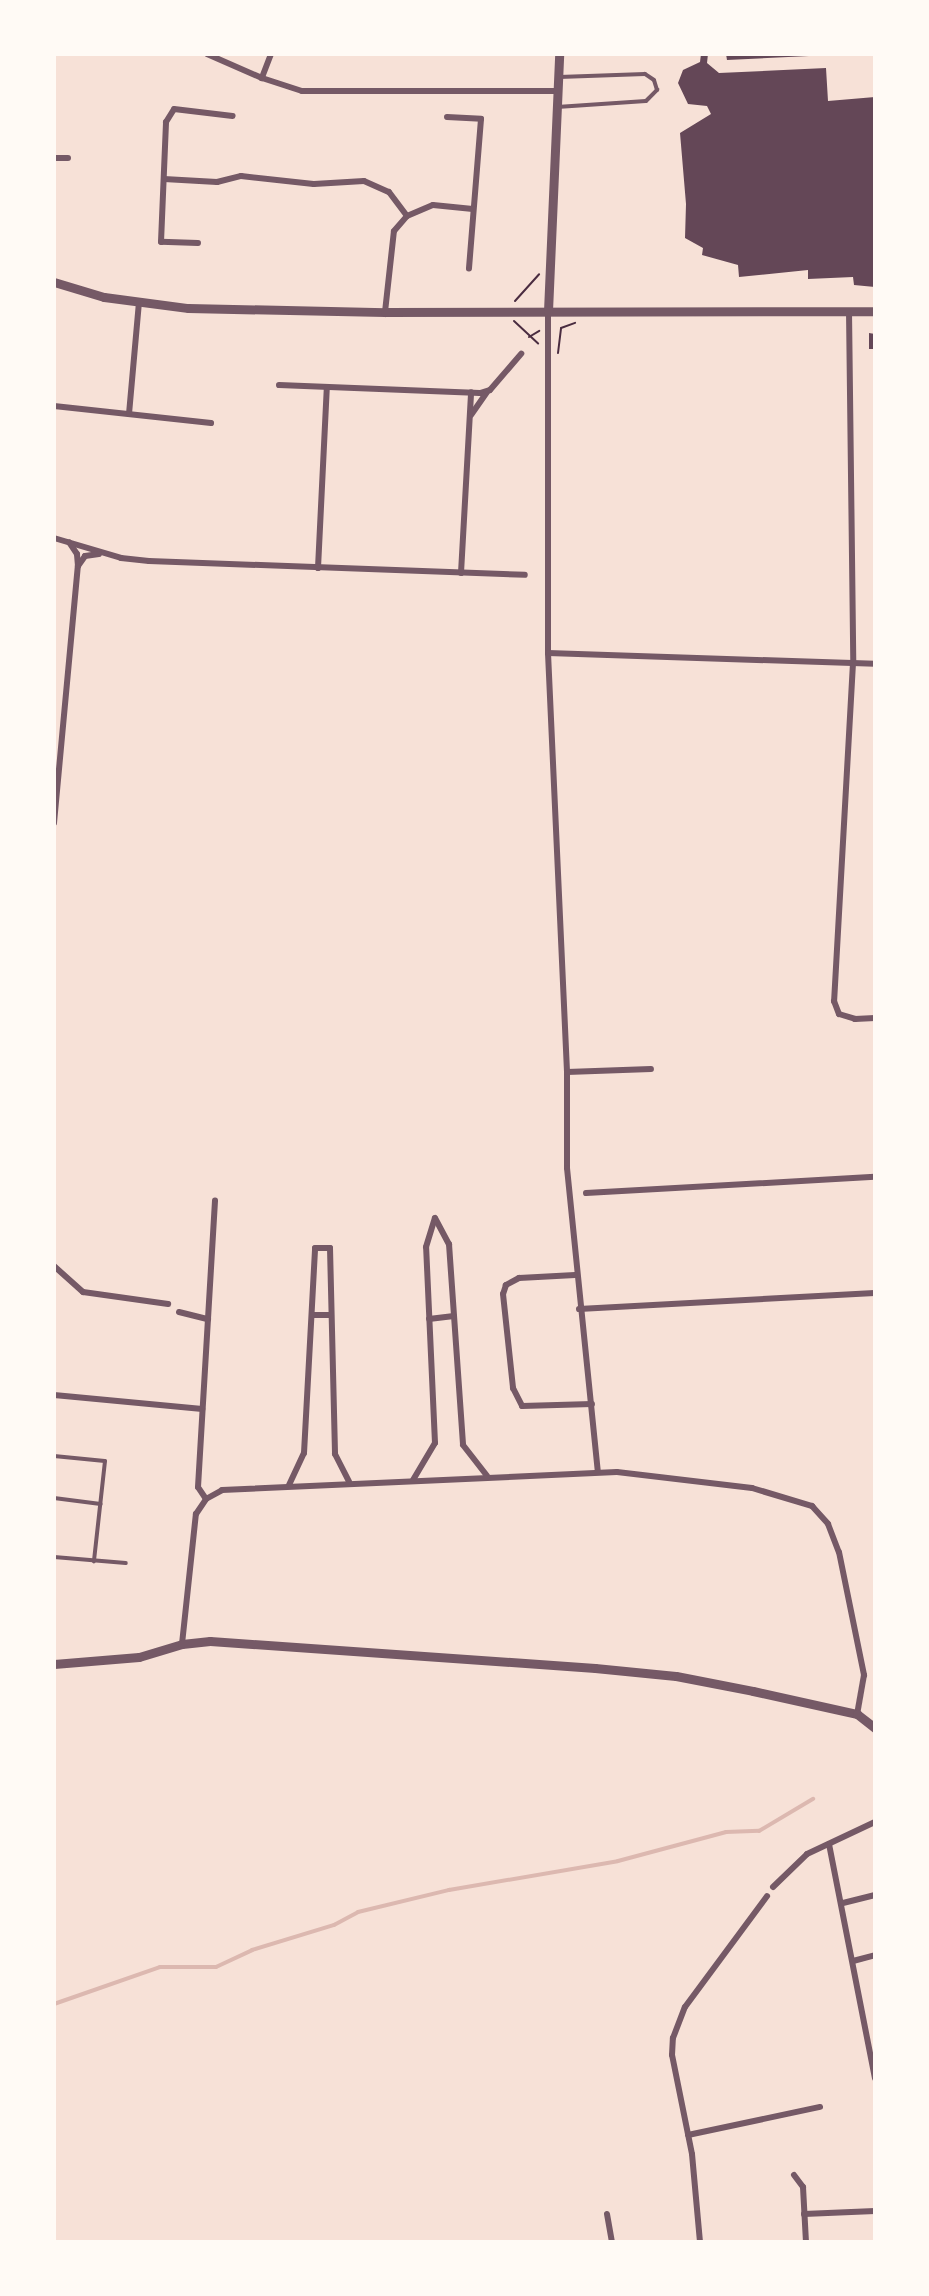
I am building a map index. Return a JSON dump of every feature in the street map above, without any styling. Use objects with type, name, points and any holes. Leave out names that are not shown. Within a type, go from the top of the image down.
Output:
[{"type":"street","points":[[207,54],[262,78],[302,91],[558,91]]},
{"type":"street","points":[[262,78],[271,54]]},
{"type":"street","points":[[559,54],[548,311],[548,653],[567,1072],[567,1168],[575,1275],[592,1404],[598,1471]]},
{"type":"street","points":[[198,243],[161,242],[166,122],[174,109],[233,116]]},
{"type":"street","points":[[447,117],[481,119],[469,269]]},
{"type":"street","points":[[54,158],[68,159]]},
{"type":"street","points":[[164,179],[217,182],[241,176],[314,184],[363,181],[389,192],[408,216]]},
{"type":"street","points":[[385,312],[390,244],[394,231],[408,216],[433,205],[473,209]]},
{"type":"street","points":[[54,282],[139,303],[188,308],[385,312],[875,311]]},
{"type":"street","points":[[129,414],[139,303]]},
{"type":"street","points":[[849,311],[853,663],[834,1001],[839,1014],[855,1019],[875,1018]]},
{"type":"street","points":[[469,419],[478,401],[521,354]]},
{"type":"street","points":[[279,385],[471,392],[490,390]]},
{"type":"street","points":[[318,568],[327,387]]},
{"type":"street","points":[[461,573],[471,392]]},
{"type":"street","points":[[54,406],[211,423]]},
{"type":"street","points":[[54,538],[105,553],[149,561],[525,575]]},
{"type":"street","points":[[54,823],[78,566],[77,554],[68,541]]},
{"type":"street","points":[[78,566],[85,556],[105,553]]},
{"type":"street","points":[[548,653],[875,663]]},
{"type":"street","points":[[567,1072],[651,1069]]},
{"type":"street","points":[[586,1193],[875,1177]]},
{"type":"street","points":[[206,1498],[198,1487],[215,1201]]},
{"type":"street","points":[[413,1480],[435,1443],[426,1246],[435,1218],[449,1244],[463,1445],[487,1476]]},
{"type":"street","points":[[289,1485],[304,1453],[315,1248],[330,1248],[334,1454],[350,1482]]},
{"type":"street","points":[[54,1266],[83,1292],[168,1304]]},
{"type":"street","points":[[575,1275],[519,1278],[506,1285],[503,1294],[513,1388],[522,1406],[592,1404]]},
{"type":"street","points":[[579,1309],[875,1293]]},
{"type":"street","points":[[179,1312],[208,1319]]},
{"type":"street","points":[[312,1315],[331,1315]]},
{"type":"street","points":[[429,1319],[454,1316]]},
{"type":"street","points":[[54,1395],[202,1409]]},
{"type":"street","points":[[182,1644],[196,1514],[206,1498],[222,1490],[598,1471],[752,1488],[812,1506],[828,1524],[839,1552],[864,1676],[857,1714]]},
{"type":"street","points":[[54,1664],[139,1657],[182,1644],[246,1642],[618,1670],[695,1680],[857,1714],[875,1728]]},
{"type":"street","points":[[773,1887],[796,1862],[875,1822]]},
{"type":"street","points":[[829,1844],[843,1903],[875,2079]]},
{"type":"street","points":[[700,2242],[688,2135],[672,2055],[679,2019],[767,1896]]},
{"type":"street","points":[[843,1903],[875,1896]]},
{"type":"street","points":[[853,1961],[875,1956]]},
{"type":"street","points":[[688,2135],[820,2107]]},
{"type":"street","points":[[794,2175],[803,2187],[806,2242]]},
{"type":"street","points":[[804,2214],[875,2211]]},
{"type":"street","points":[[607,2214],[612,2242]]},
{"type":"lane","points":[[557,107],[646,101],[657,90],[654,80],[645,74],[558,77]]},
{"type":"lane","points":[[54,1456],[105,1461],[94,1561]]},
{"type":"lane","points":[[54,1498],[101,1504]]},
{"type":"lane","points":[[54,1557],[126,1563]]},
{"type":"path","points":[[514,301],[534,282],[540,267]]},
{"type":"path","points":[[514,321],[538,343]]},
{"type":"path","points":[[559,352],[562,325],[574,324]]},
{"type":"path","points":[[529,337],[543,331]]},
{"type":"building","points":[[701,54],[708,54],[707,63],[719,73],[826,68],[828,101],[875,97],[875,287],[854,285],[853,277],[808,279],[808,270],[739,277],[738,265],[702,255],[703,248],[685,238],[686,204],[680,133],[711,114],[707,106],[688,104],[678,83],[683,70],[700,62]]},
{"type":"building","points":[[726,54],[809,54],[809,56],[727,60]]},
{"type":"building","points":[[869,333],[875,334],[875,349],[869,349]]},
{"type":"waterway","points":[[54,2004],[160,1967],[216,1967],[252,1950],[334,1925],[358,1912],[449,1890],[618,1861],[726,1832],[759,1831],[813,1799]]}]
